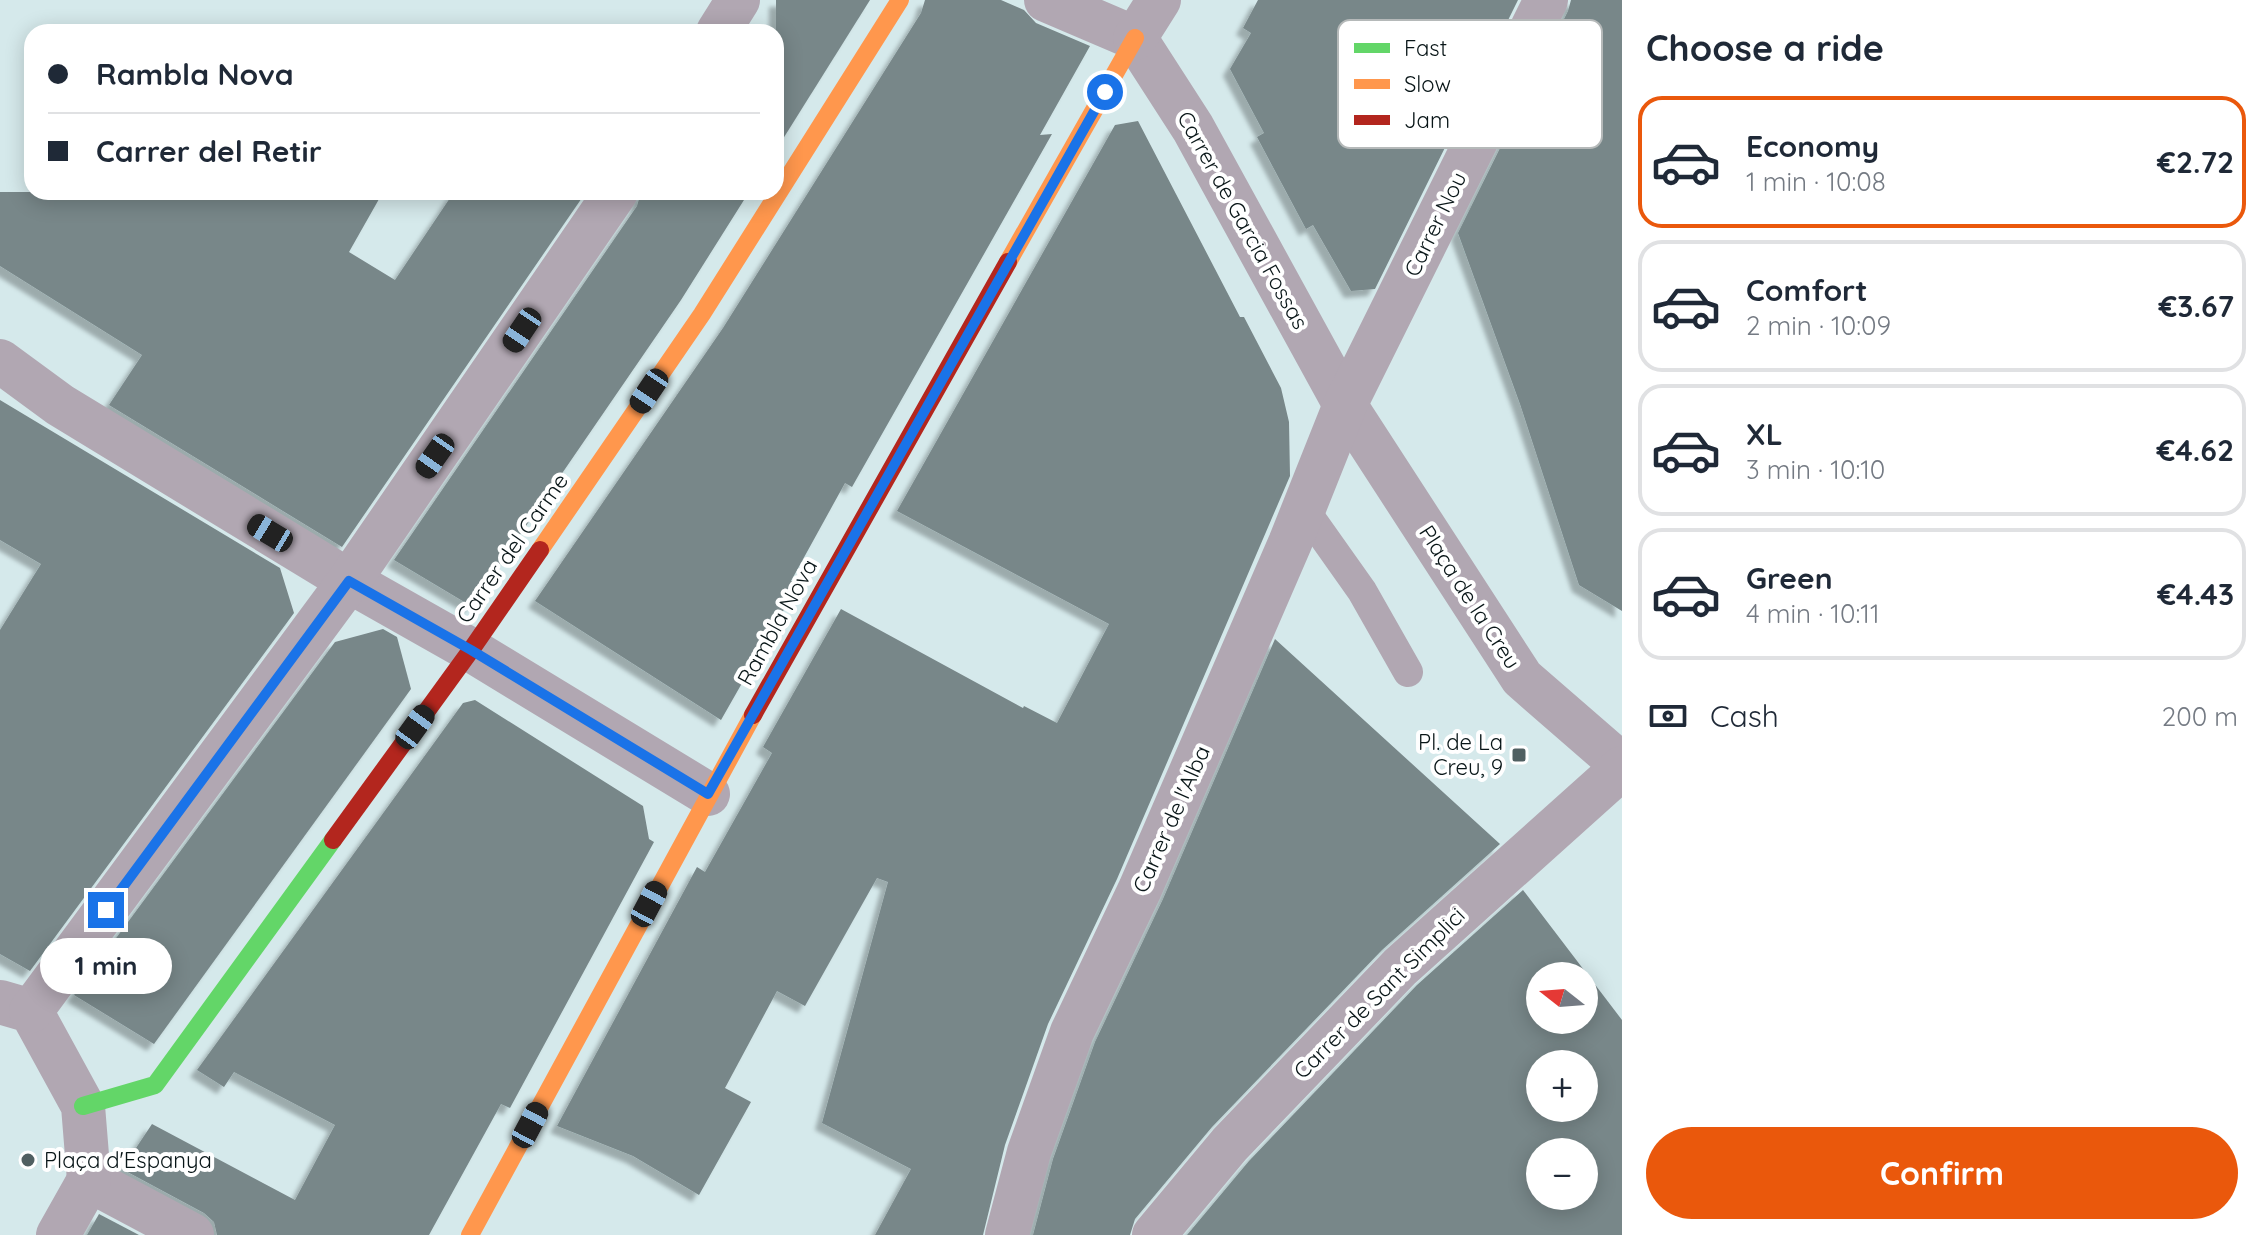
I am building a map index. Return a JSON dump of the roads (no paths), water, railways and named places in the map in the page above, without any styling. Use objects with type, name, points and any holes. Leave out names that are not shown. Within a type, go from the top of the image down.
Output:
[{"type":"street","points":[[723,24],[738,0]]},
{"type":"street","name":"Carrer del Carme","points":[[784,184],[900,0]]},
{"type":"street","points":[[1046,0],[1135,38],[1159,0]]},
{"type":"street","name":"Carrer Nou","points":[[1536,20],[1546,0]]},
{"type":"street","name":"Carrer de Garcia Fossas","points":[[1135,38],[1193,128],[1345,405]]},
{"type":"street","name":"Rambla Nova","points":[[470,1235],[708,794],[1135,38]]},
{"type":"street","name":"Carrer Nou","points":[[1345,405],[1473,148]]},
{"type":"street","points":[[58,1235],[89,1180],[83,1106],[16,1006],[349,581],[611,200]]},
{"type":"street","name":"Carrer del Carme","points":[[83,1106],[155,1085],[471,650],[702,314],[774,200]]},
{"type":"street","points":[[0,361],[60,405],[708,794]]},
{"type":"street","name":"Carrer de l'Alba","points":[[1007,1235],[1029,1152],[1072,1032],[1140,889],[1304,509],[1345,405]]},
{"type":"street","name":"Plaça de la Creu","points":[[1345,405],[1522,678],[1622,767]]},
{"type":"street","name":"Carrer de Sant Simplici","points":[[1154,1235],[1230,1144],[1400,967],[1622,767]]},
{"type":"street","points":[[89,1180],[192,1235]]},
{"type":"lane","points":[[1304,509],[1362,591],[1408,672]]},
{"type":"place","name":"Pl. de La Creu, 9","points":[[1519,755]]},
{"type":"place","name":"Plaça d'Espanya","points":[[28,1160]]}]
